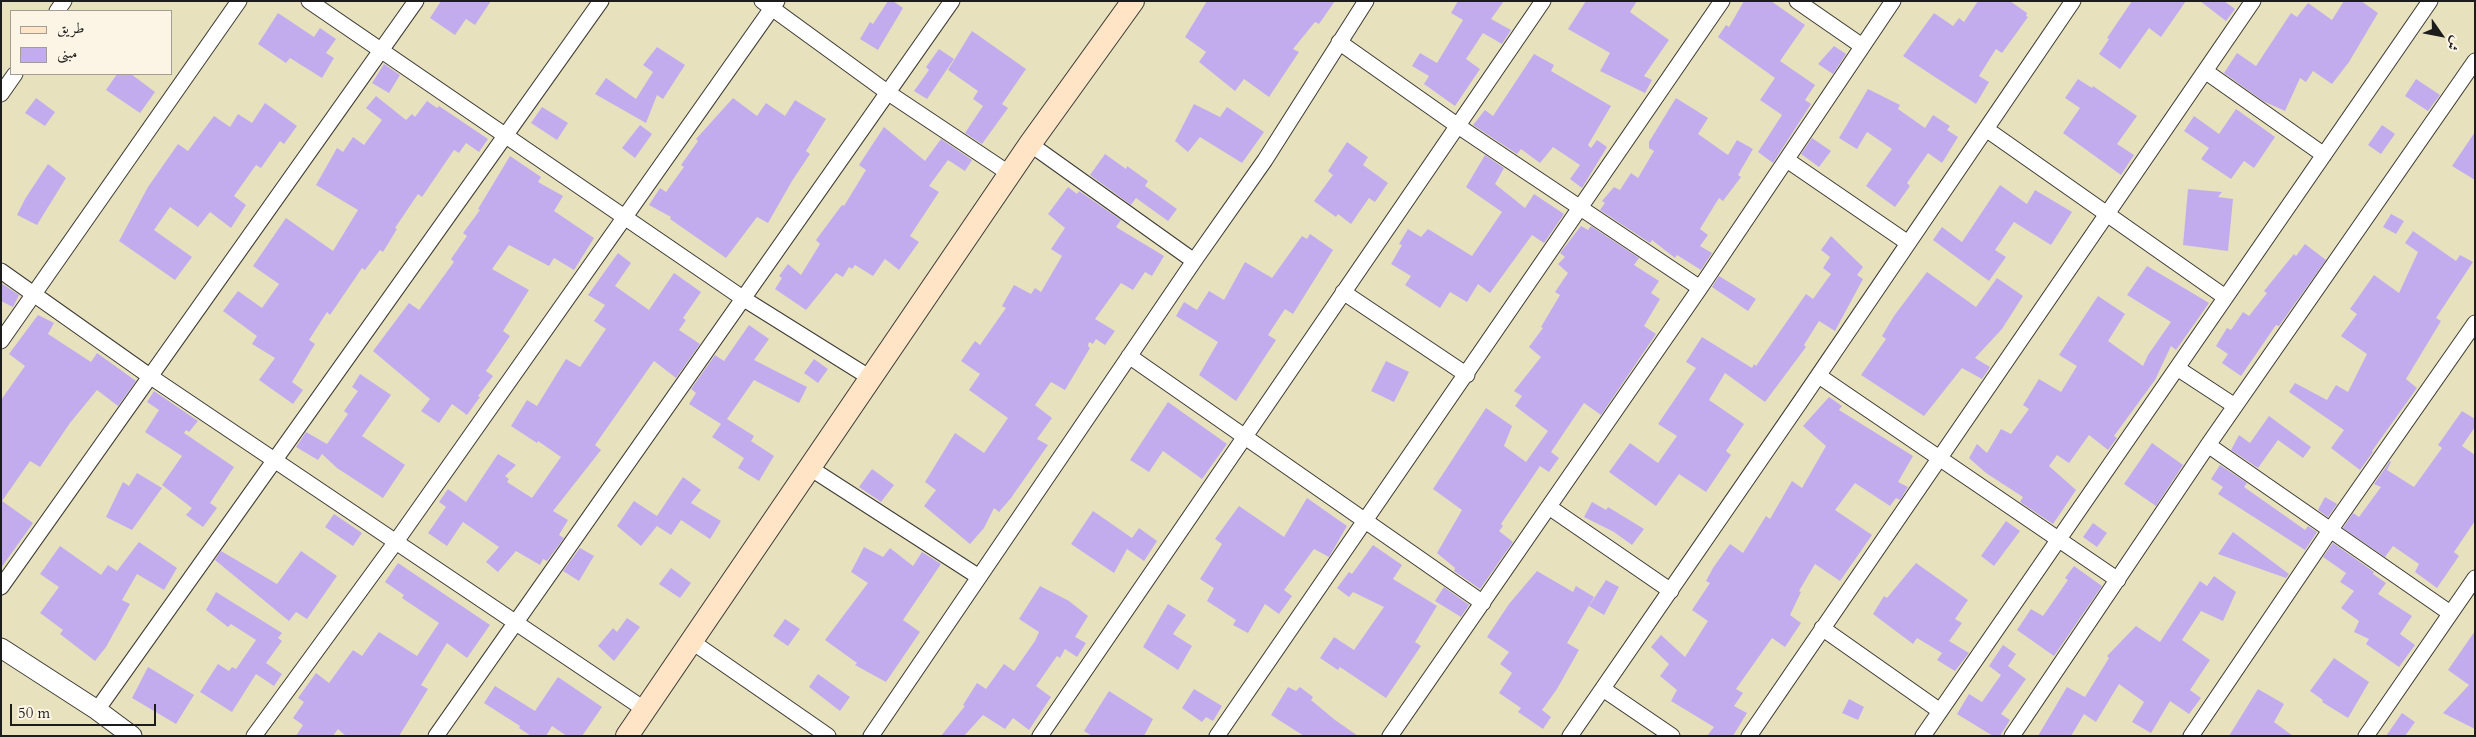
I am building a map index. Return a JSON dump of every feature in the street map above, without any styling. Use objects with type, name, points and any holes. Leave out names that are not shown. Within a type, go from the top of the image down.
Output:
[{"type":"main road","points":[[626,736],[872,379],[1030,144],[1133,1]]},
{"type":"street","points":[[1,341],[239,1]]},
{"type":"street","points":[[309,1],[744,299],[872,379]]},
{"type":"street","points":[[1,588],[416,1]]},
{"type":"street","points":[[97,710],[601,1]]},
{"type":"street","points":[[436,736],[515,620],[744,299],[952,1]]},
{"type":"street","points":[[871,736],[1194,261],[1266,160],[1366,1]]},
{"type":"street","points":[[1040,736],[1543,1]]},
{"type":"street","points":[[1221,734],[1722,1]]},
{"type":"street","points":[[1797,1],[1862,46]]},
{"type":"street","points":[[1390,736],[1700,288],[1893,1]]},
{"type":"street","points":[[1570,736],[1819,376],[1908,242],[2074,1]]},
{"type":"street","points":[[1749,736],[1938,457],[2108,215],[2253,1]]},
{"type":"street","points":[[1923,736],[2430,1]]},
{"type":"street","points":[[254,736],[395,543],[625,217],[770,4],[887,92],[1010,174]]},
{"type":"street","points":[[1340,42],[1458,126],[1700,288]]},
{"type":"street","points":[[2012,736],[2208,445],[2475,61]]},
{"type":"street","points":[[2205,71],[2324,154]]},
{"type":"street","points":[[1,94],[14,75]]},
{"type":"street","points":[[1986,129],[2225,296]]},
{"type":"street","points":[[1030,144],[1194,261]]},
{"type":"street","points":[[1787,160],[1908,242]]},
{"type":"street","points":[[1,271],[150,376],[395,543],[515,620],[644,709]]},
{"type":"street","points":[[1343,292],[1467,375]]},
{"type":"street","points":[[2191,736],[2331,529],[2475,323]]},
{"type":"street","points":[[1129,356],[1367,520],[1483,603]]},
{"type":"street","points":[[2177,368],[2235,406]]},
{"type":"street","points":[[1819,376],[2118,580]]},
{"type":"street","points":[[2208,445],[2450,613]]},
{"type":"street","points":[[810,468],[979,577]]},
{"type":"street","points":[[1549,507],[1671,591]]},
{"type":"street","points":[[2366,736],[2475,578]]},
{"type":"street","points":[[1822,628],[1940,711]]},
{"type":"street","points":[[691,641],[828,736]]},
{"type":"street","points":[[1,648],[97,710],[132,736]]},
{"type":"street","points":[[1603,689],[1672,736]]},
{"type":"building","points":[[441,1],[491,1],[475,25],[466,19],[455,35],[430,18]]},
{"type":"building","points":[[888,1],[893,1],[903,8],[878,50],[860,39],[870,22],[873,24]]},
{"type":"building","points":[[1207,1],[1335,1],[1319,24],[1315,22],[1293,49],[1299,52],[1269,97],[1244,79],[1235,91],[1199,62],[1206,52],[1185,37]]},
{"type":"building","points":[[1458,1],[1504,1],[1491,19],[1511,30],[1502,44],[1483,33],[1466,59],[1480,69],[1455,106],[1424,84],[1429,76],[1412,66],[1420,53],[1437,63],[1463,20],[1451,13]]},
{"type":"building","points":[[1586,1],[1637,1],[1630,12],[1669,40],[1644,76],[1652,80],[1645,93],[1600,71],[1610,53],[1568,29]]},
{"type":"building","points":[[1744,1],[1771,1],[1805,25],[1780,61],[1815,85],[1805,100],[1811,104],[1773,163],[1758,152],[1782,115],[1760,100],[1775,78],[1718,37],[1726,25],[1729,27]]},
{"type":"building","points":[[1978,1],[2010,1],[2027,13],[2026,16],[2028,17],[2002,53],[1996,49],[1979,76],[1989,82],[1976,104],[1903,56],[1934,13],[1953,26],[1959,18],[1964,22]]},
{"type":"building","points":[[2132,1],[2186,1],[2161,37],[2149,28],[2120,69],[2099,54],[2109,39],[2107,38]]},
{"type":"building","points":[[2200,1],[2224,1],[2235,9],[2226,21]]},
{"type":"building","points":[[2344,1],[2361,1],[2378,13],[2349,62],[2332,84],[2313,71],[2306,82],[2300,78],[2285,111],[2263,101],[2224,73],[2237,53],[2256,66],[2291,13],[2297,17],[2308,3],[2332,20]]},
{"type":"building","points":[[278,13],[314,37],[320,28],[336,39],[326,53],[334,58],[322,78],[290,58],[286,63],[258,44]]},
{"type":"building","points":[[972,31],[1026,69],[1002,104],[1008,108],[982,144],[965,133],[983,106],[973,99],[978,91],[948,70]]},
{"type":"building","points":[[1834,46],[1846,54],[1833,74],[1818,64]]},
{"type":"building","points":[[657,47],[685,65],[663,99],[657,95],[646,123],[595,94],[606,78],[636,99],[653,72],[643,65]]},
{"type":"building","points":[[939,49],[954,59],[927,99],[914,91],[929,70],[926,67]]},
{"type":"building","points":[[1534,54],[1554,65],[1551,71],[1611,106],[1588,145],[1591,148],[1597,140],[1607,147],[1582,188],[1570,179],[1580,165],[1553,147],[1540,163],[1521,149],[1517,154],[1473,125],[1485,110],[1493,116]]},
{"type":"building","points":[[384,64],[400,75],[389,93],[372,83]]},
{"type":"building","points":[[116,75],[132,75],[155,92],[140,113],[106,90]]},
{"type":"building","points":[[2078,79],[2092,88],[2093,86],[2137,116],[2117,144],[2134,155],[2121,175],[2063,133],[2080,108],[2065,98]]},
{"type":"building","points":[[2416,79],[2440,95],[2428,111],[2405,96]]},
{"type":"building","points":[[1868,89],[1900,105],[1898,109],[1925,128],[1933,115],[1950,126],[1947,130],[1958,137],[1942,163],[1928,153],[1907,183],[1910,186],[1895,207],[1866,186],[1892,149],[1867,132],[1857,149],[1839,138]]},
{"type":"building","points":[[376,96],[406,120],[412,114],[415,117],[427,101],[437,108],[439,106],[488,139],[479,152],[466,143],[459,153],[454,150],[422,197],[418,194],[395,228],[397,229],[383,252],[380,250],[365,270],[362,268],[330,315],[327,312],[309,340],[315,344],[292,382],[303,390],[293,404],[259,380],[275,358],[252,344],[257,336],[223,311],[238,291],[262,308],[279,284],[253,266],[286,218],[333,251],[358,210],[316,185],[337,148],[343,152],[353,137],[364,145],[382,120],[366,108]]},
{"type":"building","points":[[36,98],[55,112],[45,126],[25,113]]},
{"type":"building","points":[[733,98],[757,116],[766,103],[785,116],[795,100],[826,119],[806,151],[810,154],[768,223],[757,217],[726,258],[670,219],[671,217],[649,205],[660,188],[666,192],[684,167],[681,165],[698,141],[696,139]]},
{"type":"building","points":[[1676,98],[1708,118],[1698,134],[1728,155],[1737,140],[1753,149],[1738,175],[1741,177],[1723,201],[1719,198],[1700,229],[1708,235],[1700,246],[1712,253],[1701,270],[1677,255],[1675,258],[1652,240],[1650,243],[1600,210],[1605,203],[1602,201],[1614,187],[1620,190],[1631,173],[1638,178],[1654,151],[1649,148],[1649,142]]},
{"type":"building","points":[[265,103],[297,126],[284,144],[280,141],[261,168],[256,165],[234,196],[246,205],[231,228],[210,212],[198,227],[170,207],[154,230],[192,257],[175,280],[119,241],[148,187],[178,144],[188,151],[214,116],[230,127],[238,114],[252,123]]},
{"type":"building","points":[[1194,104],[1220,117],[1227,107],[1264,132],[1242,163],[1200,137],[1188,152],[1175,141]]},
{"type":"building","points":[[542,107],[568,123],[557,140],[531,123]]},
{"type":"building","points":[[2236,109],[2275,137],[2254,168],[2244,161],[2231,179],[2201,159],[2209,148],[2184,131],[2194,116],[2219,134]]},
{"type":"building","points":[[640,125],[652,134],[635,158],[622,148]]},
{"type":"building","points":[[2382,125],[2395,134],[2381,154],[2368,145]]},
{"type":"building","points":[[884,127],[925,161],[941,139],[972,160],[965,171],[948,160],[929,186],[939,192],[910,236],[919,242],[899,270],[885,259],[873,276],[855,265],[852,269],[849,267],[843,277],[836,273],[806,310],[775,289],[782,278],[779,276],[788,264],[801,275],[820,244],[816,240],[842,205],[844,206],[866,170],[859,165]]},
{"type":"building","points":[[2475,132],[2475,180],[2452,166]]},
{"type":"building","points":[[1812,138],[1831,151],[1819,167],[1801,154]]},
{"type":"building","points":[[1347,142],[1368,157],[1363,165],[1388,183],[1375,202],[1369,198],[1351,224],[1338,214],[1336,217],[1314,201],[1333,175],[1328,171]]},
{"type":"building","points":[[1105,154],[1126,169],[1127,166],[1148,181],[1145,186],[1177,209],[1168,221],[1136,198],[1131,205],[1090,175]]},
{"type":"building","points":[[1485,155],[1504,168],[1495,184],[1525,208],[1534,194],[1564,214],[1544,243],[1532,235],[1490,293],[1478,284],[1467,302],[1450,292],[1440,308],[1405,285],[1411,276],[1391,264],[1402,245],[1399,244],[1408,229],[1421,237],[1428,229],[1472,256],[1502,212],[1466,187]]},
{"type":"building","points":[[510,156],[541,177],[538,182],[563,196],[554,211],[594,238],[574,270],[554,258],[549,266],[509,245],[492,269],[529,290],[503,331],[510,336],[486,371],[493,376],[478,396],[480,397],[467,415],[452,404],[439,423],[421,411],[430,399],[373,351],[409,303],[419,310],[454,262],[451,259],[467,236],[463,233],[480,210],[478,209]]},
{"type":"building","points":[[48,164],[66,178],[37,225],[17,215]]},
{"type":"building","points":[[2000,185],[2027,204],[2035,190],[2072,212],[2051,245],[2014,222],[1995,250],[2006,257],[1989,281],[1933,240],[1942,227],[1962,242]]},
{"type":"building","points":[[1068,187],[1077,194],[1079,191],[1121,220],[1116,227],[1164,256],[1152,276],[1145,272],[1133,290],[1121,283],[1095,319],[1115,331],[1105,345],[1096,339],[1093,344],[1089,342],[1088,346],[1090,348],[1065,390],[1051,382],[1035,405],[1052,418],[1037,439],[1048,445],[1011,498],[999,512],[994,508],[984,528],[970,544],[924,506],[936,490],[925,482],[955,433],[984,453],[1008,418],[969,390],[980,374],[961,361],[975,341],[980,345],[1006,308],[1002,306],[1014,285],[1031,294],[1035,288],[1041,292],[1062,256],[1051,249],[1065,228],[1048,214]]},
{"type":"building","points":[[2188,189],[2222,192],[2218,197],[2233,199],[2228,251],[2183,245]]},
{"type":"building","points":[[2391,214],[2404,221],[2396,234],[2383,227]]},
{"type":"building","points":[[1581,226],[1588,230],[1591,226],[1639,258],[1634,265],[1659,281],[1651,293],[1660,299],[1644,326],[1656,334],[1601,415],[1584,403],[1551,452],[1559,458],[1549,472],[1540,466],[1501,524],[1503,526],[1499,531],[1513,542],[1480,589],[1454,571],[1455,568],[1437,553],[1462,510],[1433,489],[1486,408],[1512,426],[1504,446],[1526,462],[1548,431],[1515,406],[1522,396],[1514,391],[1541,357],[1529,347],[1543,328],[1541,327],[1560,295],[1555,292],[1568,273],[1558,264],[1565,257],[1560,253]]},
{"type":"building","points":[[2413,231],[2456,261],[2460,255],[2473,262],[2436,318],[2441,321],[2406,379],[2417,388],[2360,470],[2331,448],[2344,430],[2289,392],[2295,383],[2327,400],[2336,385],[2348,392],[2367,354],[2341,336],[2357,314],[2350,309],[2374,275],[2399,293],[2418,252],[2405,243]]},
{"type":"building","points":[[1310,234],[1333,250],[1293,314],[1285,309],[1268,335],[1276,340],[1236,401],[1199,375],[1218,342],[1176,316],[1184,302],[1197,310],[1209,291],[1224,300],[1245,262],[1272,278],[1302,236],[1307,239]]},
{"type":"building","points":[[1831,236],[1863,267],[1857,275],[1863,279],[1835,331],[1819,321],[1804,345],[1806,347],[1765,402],[1725,373],[1709,400],[1744,424],[1726,451],[1731,455],[1706,492],[1679,474],[1656,506],[1609,472],[1630,443],[1658,463],[1677,436],[1658,424],[1696,368],[1686,362],[1702,337],[1752,368],[1754,364],[1756,366],[1806,294],[1813,299],[1831,274],[1823,268],[1830,257],[1821,250]]},
{"type":"building","points":[[2305,244],[2326,260],[2279,326],[2276,325],[2241,376],[2222,363],[2228,354],[2216,346],[2227,328],[2231,330],[2243,312],[2249,316],[2267,293],[2264,291],[2294,254],[2296,256]]},
{"type":"building","points":[[618,253],[631,263],[615,286],[649,310],[674,273],[701,292],[683,318],[686,320],[679,330],[700,344],[676,378],[654,361],[595,445],[601,450],[553,511],[568,520],[559,535],[564,538],[547,561],[543,559],[540,565],[516,551],[498,572],[486,562],[499,547],[463,522],[447,546],[428,533],[446,507],[439,502],[448,489],[466,502],[498,454],[516,465],[505,476],[509,479],[507,482],[532,498],[561,457],[511,426],[527,400],[537,406],[566,359],[580,367],[606,329],[594,321],[605,305],[588,295]]},
{"type":"building","points":[[2147,266],[2209,303],[2176,350],[2171,346],[2155,380],[2114,436],[2117,438],[2108,450],[2089,435],[2069,463],[2057,455],[2049,466],[2076,490],[2053,524],[2020,502],[2023,497],[1986,473],[1969,458],[1977,444],[1987,453],[2001,429],[2011,434],[2029,409],[2023,405],[2039,379],[2061,392],[2077,366],[2059,355],[2098,296],[2125,314],[2108,341],[2143,366],[2148,355],[2171,322],[2127,295]]},
{"type":"building","points":[[1927,272],[1976,307],[1997,278],[2023,296],[2002,329],[1975,358],[1990,367],[1982,379],[1962,368],[1924,416],[1861,375],[1886,339],[1882,336],[1894,316]]},
{"type":"building","points":[[1719,276],[1756,299],[1748,311],[1712,287]]},
{"type":"building","points":[[1,283],[19,295],[13,307],[1,301]]},
{"type":"building","points":[[38,315],[54,323],[48,334],[91,362],[97,353],[136,381],[118,406],[97,390],[70,423],[40,467],[30,461],[2,501],[33,523],[1,568],[1,400],[25,366],[9,354]]},
{"type":"building","points":[[749,325],[769,339],[754,360],[807,387],[799,403],[754,380],[727,419],[754,436],[751,441],[774,456],[759,481],[738,468],[744,458],[712,437],[721,424],[689,404],[696,393],[691,389],[715,355],[724,361]]},
{"type":"building","points":[[814,359],[828,369],[818,383],[804,373]]},
{"type":"building","points":[[1386,361],[1409,372],[1394,402],[1371,391]]},
{"type":"building","points":[[360,374],[391,395],[362,436],[405,465],[383,498],[337,468],[322,454],[318,460],[296,447],[306,432],[327,444],[348,414],[344,411],[358,391],[352,387]]},
{"type":"building","points":[[154,391],[198,421],[189,432],[186,430],[184,433],[234,467],[210,503],[217,508],[203,527],[186,515],[192,508],[162,485],[182,456],[145,432],[159,410],[147,402]]},
{"type":"building","points":[[1829,397],[1842,406],[1839,410],[1913,456],[1898,482],[1908,487],[1900,500],[1896,498],[1890,506],[1855,483],[1835,510],[1872,535],[1840,581],[1815,564],[1799,591],[1801,592],[1790,615],[1801,623],[1785,647],[1772,638],[1736,689],[1743,693],[1734,706],[1747,713],[1733,736],[1707,736],[1714,727],[1671,701],[1677,690],[1660,676],[1669,664],[1651,647],[1661,635],[1685,657],[1708,621],[1692,610],[1710,583],[1706,581],[1713,568],[1730,544],[1743,553],[1766,516],[1770,519],[1792,481],[1802,488],[1826,446],[1803,426]]},
{"type":"building","points":[[1168,402],[1227,444],[1202,479],[1163,451],[1149,472],[1130,460]]},
{"type":"building","points":[[2462,411],[2475,419],[2475,427],[2462,446],[2475,455],[2475,521],[2454,552],[2459,556],[2437,588],[2415,572],[2419,564],[2393,546],[2385,557],[2343,528],[2353,513],[2359,517],[2381,487],[2374,484],[2390,461],[2387,470],[2414,487],[2442,448],[2438,445]]},
{"type":"building","points":[[2269,416],[2311,447],[2303,458],[2278,440],[2258,468],[2231,450],[2239,435],[2250,443]]},
{"type":"building","points":[[2152,443],[2183,465],[2156,506],[2124,484]]},
{"type":"building","points":[[2220,465],[2247,483],[2244,487],[2305,530],[2308,526],[2317,532],[2305,550],[2218,494],[2223,487],[2211,479]]},
{"type":"building","points":[[872,469],[894,485],[881,502],[859,487]]},
{"type":"building","points":[[137,473],[162,488],[132,530],[106,517],[123,482],[129,486]]},
{"type":"building","points":[[683,477],[701,490],[691,503],[721,521],[710,539],[681,520],[671,535],[657,526],[641,546],[617,526],[634,501],[657,516]]},
{"type":"building","points":[[2325,497],[2337,504],[2328,517],[2318,510]]},
{"type":"building","points":[[1307,498],[1347,526],[1329,557],[1314,549],[1284,590],[1292,596],[1279,614],[1265,604],[1248,633],[1233,625],[1236,620],[1207,601],[1214,588],[1200,579],[1222,544],[1215,539],[1239,506],[1284,537]]},
{"type":"building","points":[[1592,502],[1606,510],[1608,507],[1644,529],[1632,545],[1614,532],[1584,517]]},
{"type":"building","points":[[1093,511],[1132,538],[1139,528],[1157,541],[1144,561],[1127,549],[1114,573],[1071,544]]},
{"type":"building","points":[[334,514],[362,533],[353,546],[325,527]]},
{"type":"building","points":[[2006,521],[2020,531],[1994,566],[1981,556]]},
{"type":"building","points":[[2093,523],[2107,533],[2097,547],[2083,537]]},
{"type":"building","points":[[2233,532],[2289,574],[2286,578],[2218,554]]},
{"type":"building","points":[[139,542],[177,568],[164,590],[137,574],[122,600],[130,604],[106,647],[95,661],[60,634],[63,630],[40,613],[59,587],[40,574],[60,546],[101,575],[108,565],[117,571]]},
{"type":"building","points":[[2333,543],[2374,572],[2373,574],[2386,583],[2378,594],[2412,616],[2400,634],[2415,645],[2399,667],[2366,644],[2369,639],[2354,632],[2359,621],[2341,608],[2354,591],[2340,582],[2346,573],[2323,557]]},
{"type":"building","points":[[1373,545],[1402,565],[1393,579],[1437,606],[1415,642],[1421,646],[1386,698],[1340,667],[1338,670],[1320,658],[1334,637],[1354,650],[1384,607],[1353,592],[1349,597],[1337,588],[1349,572],[1352,574]]},
{"type":"building","points":[[864,547],[883,557],[890,548],[913,566],[922,552],[941,564],[903,620],[920,632],[886,682],[855,665],[857,663],[825,640],[868,583],[851,572]]},
{"type":"building","points":[[580,548],[594,556],[579,581],[563,571]]},
{"type":"building","points":[[221,551],[277,584],[301,551],[337,576],[307,619],[296,612],[289,621],[215,560]]},
{"type":"building","points":[[398,563],[490,625],[467,658],[447,643],[421,685],[428,689],[399,736],[346,736],[338,729],[333,736],[296,736],[303,725],[293,718],[304,702],[298,698],[316,673],[329,683],[353,650],[362,656],[379,632],[417,656],[439,623],[402,598],[404,595],[385,582]]},
{"type":"building","points":[[1916,563],[1968,600],[1955,619],[1962,623],[1949,641],[1969,653],[1955,671],[1937,660],[1942,653],[1917,638],[1913,644],[1873,614],[1884,596],[1887,598]]},
{"type":"building","points":[[2074,566],[2102,586],[2054,656],[2017,630],[2031,609],[2043,616],[2068,580],[2065,578]]},
{"type":"building","points":[[671,568],[691,583],[680,598],[659,584]]},
{"type":"building","points":[[1537,571],[1573,592],[1576,586],[1594,597],[1567,643],[1579,650],[1557,689],[1542,710],[1551,717],[1543,729],[1518,712],[1521,708],[1499,693],[1512,673],[1500,664],[1509,652],[1487,637],[1509,604]]},
{"type":"building","points":[[2214,576],[2236,592],[2223,621],[2201,611],[2182,640],[2210,660],[2190,690],[2201,698],[2189,714],[2170,701],[2151,733],[2132,722],[2144,702],[2119,684],[2096,722],[2084,714],[2071,736],[2038,736],[2067,687],[2085,697],[2109,658],[2107,656],[2136,626],[2160,642],[2200,581],[2207,586]]},
{"type":"building","points":[[1606,580],[1619,587],[1604,615],[1589,606]]},
{"type":"building","points":[[1040,586],[1069,601],[1088,616],[1075,637],[1086,643],[1077,657],[1065,649],[1060,658],[1057,656],[1036,686],[1051,697],[1029,730],[1013,718],[1005,729],[983,715],[964,736],[941,736],[965,706],[963,705],[977,683],[986,689],[1004,664],[1014,671],[1035,641],[1039,632],[1019,619]]},
{"type":"building","points":[[1444,587],[1469,605],[1461,617],[1435,601]]},
{"type":"building","points":[[216,592],[282,633],[278,638],[282,641],[266,663],[282,674],[274,686],[256,674],[232,712],[200,692],[218,664],[229,671],[232,667],[236,669],[256,640],[231,624],[228,627],[206,610]]},
{"type":"building","points":[[1168,604],[1186,615],[1173,634],[1192,646],[1178,670],[1143,647]]},
{"type":"building","points":[[627,618],[640,627],[614,661],[598,646],[613,628],[617,632]]},
{"type":"building","points":[[785,619],[800,629],[788,646],[773,636]]},
{"type":"building","points":[[2475,631],[2475,729],[2443,713],[2469,685],[2448,670]]},
{"type":"building","points":[[2003,645],[2016,654],[2008,666],[2026,679],[2001,714],[2010,720],[2000,736],[1993,736],[1957,714],[1969,694],[1982,702],[2001,675],[1989,666]]},
{"type":"building","points":[[2334,658],[2369,682],[2348,718],[2322,702],[2323,700],[2310,691]]},
{"type":"building","points":[[148,667],[194,695],[176,724],[132,698]]},
{"type":"building","points":[[818,674],[850,697],[840,711],[809,687]]},
{"type":"building","points":[[558,677],[602,707],[582,736],[567,736],[552,726],[546,736],[531,736],[519,728],[520,726],[484,703],[495,686],[535,711]]},
{"type":"building","points":[[1288,687],[1296,691],[1300,687],[1313,697],[1311,700],[1358,736],[1304,736],[1271,715]]},
{"type":"building","points":[[1194,689],[1222,706],[1213,721],[1206,717],[1202,722],[1182,708]]},
{"type":"building","points":[[2258,689],[2284,704],[2274,722],[2293,736],[2229,736]]},
{"type":"building","points":[[1109,691],[1153,719],[1144,736],[1092,736],[1084,731]]},
{"type":"building","points":[[1849,699],[1864,707],[1858,720],[1842,713]]},
{"type":"building","points":[[2402,713],[2415,722],[2405,736],[2386,736]]}]
